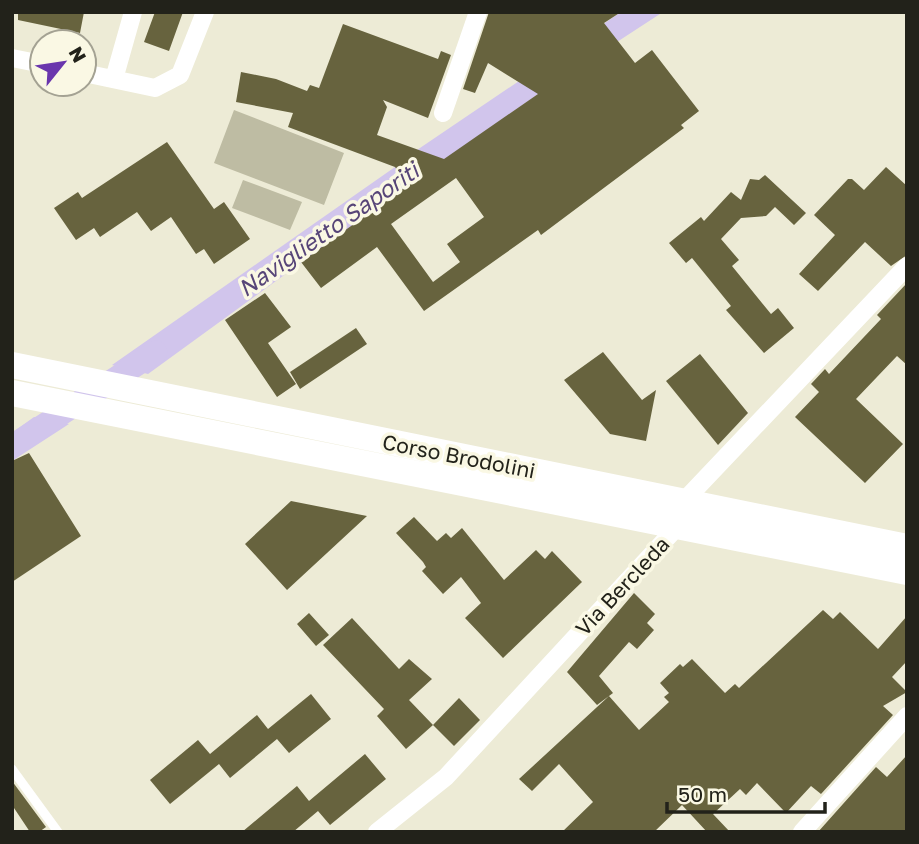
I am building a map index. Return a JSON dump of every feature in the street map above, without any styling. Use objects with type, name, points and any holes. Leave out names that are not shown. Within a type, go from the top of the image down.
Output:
[{"type":"main road","name":"Corso Brodolini","points":[[12,365],[681,513],[907,572]]},
{"type":"main road","name":"Corso Brodolini","points":[[12,393],[99,411],[681,513],[907,547]]},
{"type":"street","points":[[114,79],[133,12]]},
{"type":"street","points":[[98,76],[155,89],[180,75],[205,12]]},
{"type":"street","points":[[443,113],[478,12]]},
{"type":"street","name":"Via Bercleda","points":[[377,832],[446,777],[681,513],[907,266]]},
{"type":"street","points":[[802,832],[907,716]]},
{"type":"lane","points":[[12,769],[58,832]]},
{"type":"shaded area","points":[[234,110],[344,153],[324,205],[214,163]]},
{"type":"shaded area","points":[[243,180],[302,202],[290,230],[232,208]]},
{"type":"water","points":[[621,12],[663,12],[554,83],[431,169],[417,150]]},
{"type":"water","points":[[395,167],[408,185],[148,374],[112,365]]},
{"type":"water","points":[[34,417],[69,424],[12,461],[12,433]]},
{"type":"building","points":[[18,12],[84,12],[81,28],[56,28],[18,20]]},
{"type":"building","points":[[155,12],[183,12],[169,51],[144,42]]},
{"type":"building","points":[[489,12],[621,12],[604,23],[635,63],[652,50],[699,111],[681,125],[684,128],[541,235],[538,230],[424,311],[377,247],[321,288],[301,262],[408,185],[395,167],[288,127],[293,113],[236,102],[241,72],[276,79],[307,91],[310,85],[319,88],[343,24],[438,59],[441,51],[451,55],[428,118],[383,100],[387,107],[377,135],[444,159],[538,94],[488,63],[475,93],[463,89]],"holes":[[[456,178],[484,217],[447,244],[460,262],[433,282],[391,224]]]},
{"type":"building","points":[[167,142],[214,209],[224,202],[250,239],[214,264],[204,249],[196,254],[171,217],[151,231],[137,212],[100,237],[94,228],[76,240],[54,208],[78,192],[82,198]]},
{"type":"building","points":[[886,167],[907,186],[907,255],[891,266],[865,242],[818,291],[799,274],[835,235],[814,215],[848,179],[852,179],[864,190]]},
{"type":"building","points":[[765,175],[806,213],[794,225],[775,207],[766,216],[741,218],[721,239],[739,260],[732,266],[771,314],[778,308],[794,328],[764,353],[726,310],[731,306],[692,258],[686,263],[669,243],[701,217],[704,221],[731,192],[741,200],[750,179],[759,180]]},
{"type":"building","points":[[907,283],[907,365],[897,356],[856,399],[903,444],[865,483],[795,417],[819,392],[811,384],[825,369],[829,374],[881,319],[877,315]]},
{"type":"building","points":[[265,293],[291,327],[268,343],[296,384],[277,397],[225,320]]},
{"type":"building","points":[[356,328],[367,344],[300,389],[290,372]]},
{"type":"building","points":[[603,352],[642,400],[656,390],[646,441],[610,434],[564,380]]},
{"type":"building","points":[[700,354],[748,413],[718,445],[666,381]]},
{"type":"building","points":[[29,453],[81,536],[12,582],[12,461]]},
{"type":"building","points":[[291,501],[367,516],[287,590],[245,544]]},
{"type":"building","points":[[414,517],[437,541],[446,533],[451,538],[462,528],[504,580],[536,550],[545,559],[552,551],[582,582],[503,658],[465,618],[481,603],[461,577],[443,594],[422,571],[426,567],[423,562],[396,533]]},
{"type":"building","points":[[634,593],[655,614],[647,623],[654,630],[637,649],[629,642],[599,676],[613,693],[597,705],[567,672]]},
{"type":"building","points":[[823,610],[833,619],[840,612],[878,649],[907,616],[907,661],[892,677],[907,692],[883,706],[893,715],[821,794],[811,786],[786,813],[757,783],[746,795],[740,789],[713,814],[730,832],[707,832],[682,805],[654,832],[562,832],[593,802],[559,764],[532,791],[519,779],[609,696],[639,730],[669,702],[664,697],[669,693],[660,683],[680,664],[683,667],[692,659],[725,693],[735,684],[739,688]]},
{"type":"building","points":[[309,613],[329,635],[316,646],[297,624]]},
{"type":"building","points":[[352,618],[399,669],[409,659],[432,679],[409,700],[433,725],[406,749],[377,716],[384,709],[323,645]]},
{"type":"building","points":[[311,694],[331,719],[289,753],[277,739],[230,778],[219,764],[170,804],[150,780],[198,740],[210,754],[257,715],[268,729]]},
{"type":"building","points":[[459,698],[480,720],[454,746],[433,725]]},
{"type":"building","points":[[365,754],[386,779],[330,825],[318,811],[293,832],[242,832],[297,786],[309,801]]},
{"type":"building","points":[[907,755],[907,832],[818,832],[876,767],[887,777]]},
{"type":"building","points":[[12,781],[46,827],[39,832],[30,832],[12,805]]},
{"type":"waterway","name":"Naviglietto Saporiti","points":[[12,446],[156,352]]}]
